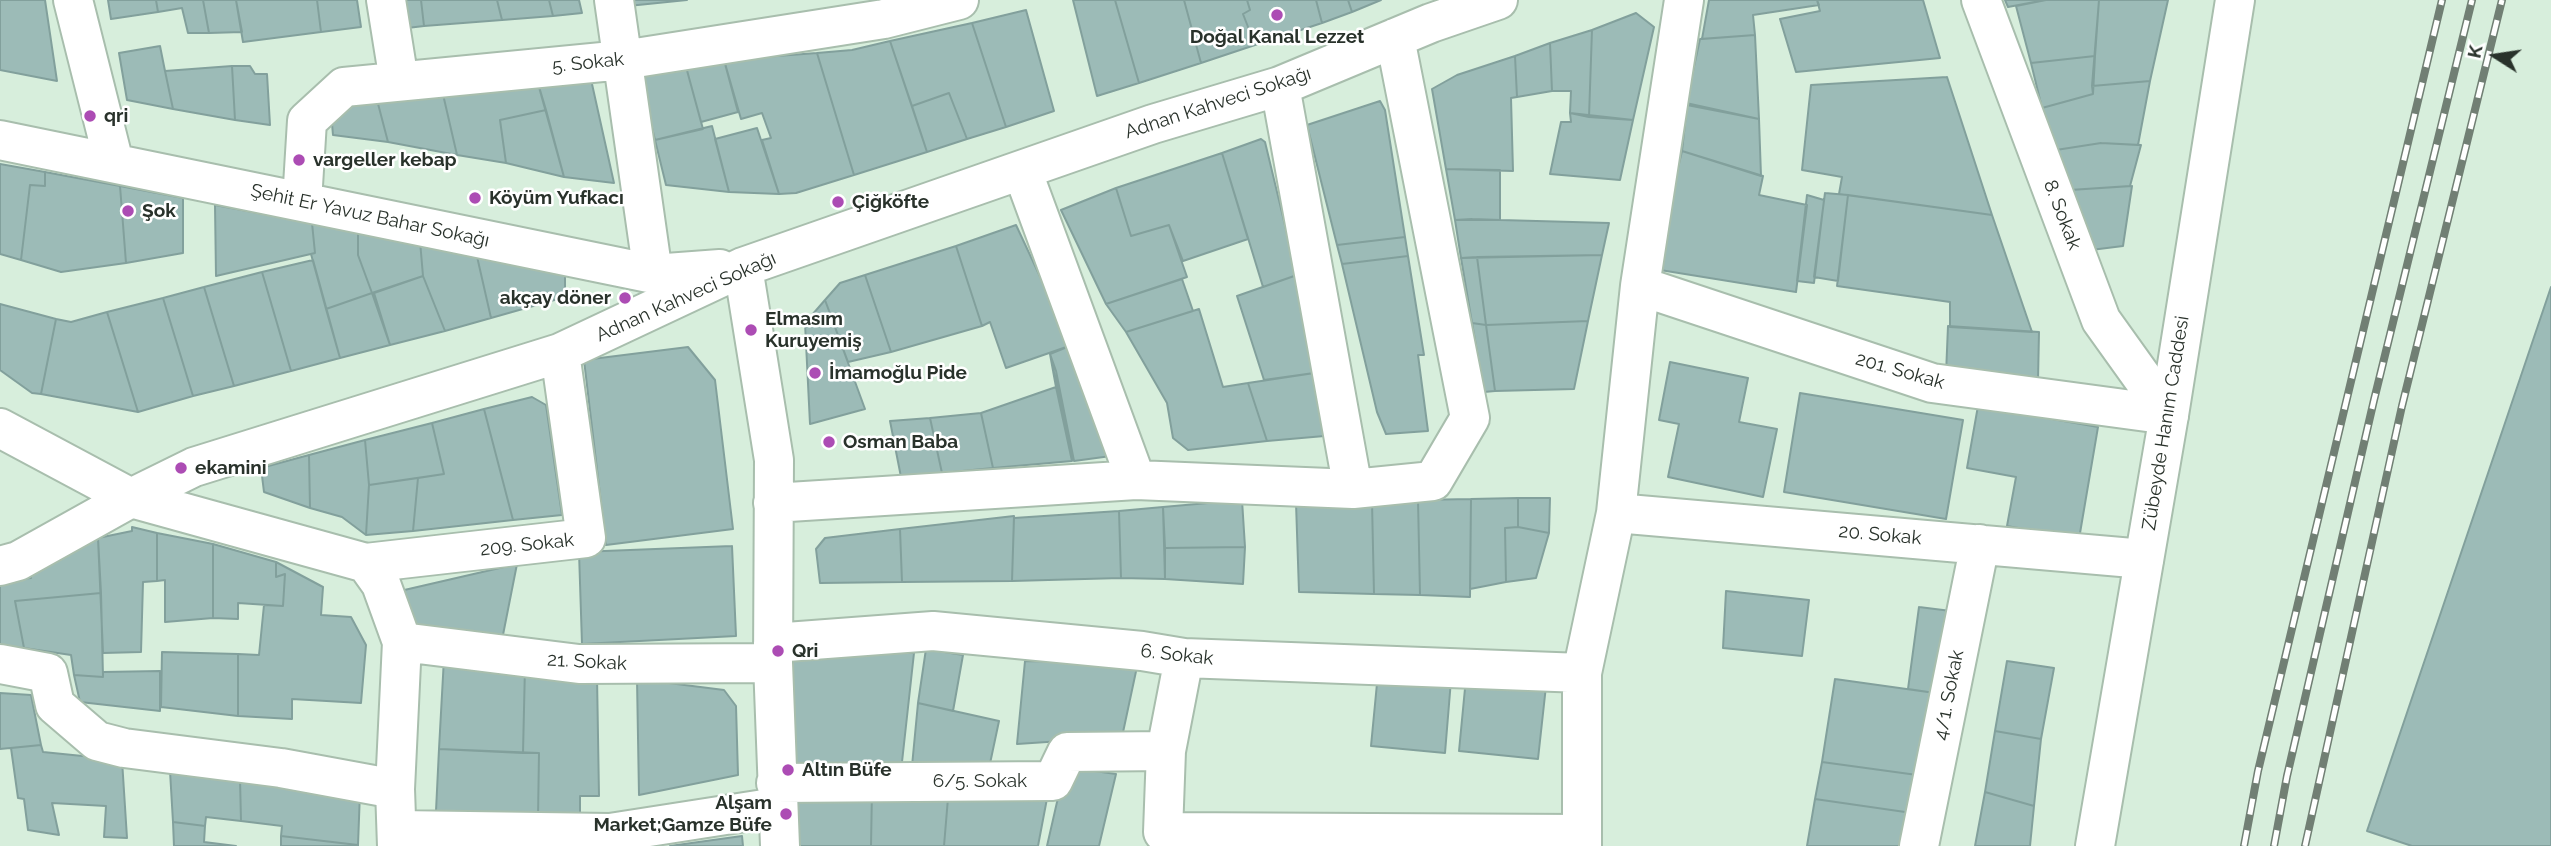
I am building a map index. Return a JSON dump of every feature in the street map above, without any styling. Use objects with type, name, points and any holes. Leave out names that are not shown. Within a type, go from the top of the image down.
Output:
[{"type":"street","points":[[73,0],[114,163]]},
{"type":"street","points":[[386,0],[399,81]]},
{"type":"street","points":[[614,0],[653,274]]},
{"type":"street","name":"5. Sokak","points":[[302,202],[307,121],[344,87],[623,60],[884,19],[959,0]]},
{"type":"street","name":"Adnan Kahveci Sokağı","points":[[0,566],[18,561],[131,498],[194,467],[561,354],[743,267],[998,181],[1153,124],[1280,86],[1395,38],[1426,11],[1498,0]]},
{"type":"street","points":[[1184,658],[1166,751],[1163,832],[1581,840],[1582,673],[1616,513],[1640,286],[1684,0]]},
{"type":"street","name":"8. Sokak","points":[[1982,0],[2101,320],[2169,415]]},
{"type":"street","name":"Zübeyde Hanım Caddesi","points":[[2095,846],[2169,415],[2235,0]]},
{"type":"street","points":[[773,503],[1136,480],[1353,489],[1433,481],[1471,418],[1395,38]]},
{"type":"street","points":[[1280,86],[1353,489]]},
{"type":"street","name":"Şehit Er Yavuz Bahar Sokağı","points":[[0,140],[653,274],[743,267]]},
{"type":"street","points":[[1022,170],[1136,480]]},
{"type":"street","points":[[743,267],[774,460],[773,653],[780,846]]},
{"type":"street","name":"201. Sokak","points":[[1640,286],[1932,383],[2169,415]]},
{"type":"street","name":"209. Sokak","points":[[366,563],[586,538],[561,354]]},
{"type":"street","points":[[0,428],[131,498],[366,563],[381,584],[402,642],[396,789],[397,838],[613,839],[777,795]]},
{"type":"street","name":"20. Sokak","points":[[1616,513],[2144,559]]},
{"type":"street","name":"4/1. Sokak","points":[[1919,846],[1980,544]]},
{"type":"street","name":"6. Sokak","points":[[773,653],[933,631],[1142,651],[1184,658],[1582,673]]},
{"type":"street","name":"21. Sokak","points":[[402,642],[579,664],[773,653]]},
{"type":"street","points":[[0,664],[48,673],[55,705],[97,741],[124,748],[281,768],[396,789]]},
{"type":"street","name":"6/5. Sokak","points":[[777,795],[1052,781],[1067,752],[1166,751]]},
{"type":"building","points":[[0,0],[45,0],[57,81],[0,70]]},
{"type":"building","points":[[108,0],[156,0],[158,12],[111,19]]},
{"type":"building","points":[[156,0],[203,0],[209,33],[188,33],[182,8],[158,12]]},
{"type":"building","points":[[203,0],[236,0],[242,32],[209,33]]},
{"type":"building","points":[[236,0],[317,0],[321,32],[243,42]]},
{"type":"building","points":[[317,0],[357,0],[361,27],[321,32]]},
{"type":"building","points":[[394,0],[421,0],[424,26],[399,29]]},
{"type":"building","points":[[421,0],[497,0],[502,20],[424,26]]},
{"type":"building","points":[[497,0],[549,0],[553,16],[502,20]]},
{"type":"building","points":[[549,0],[579,0],[582,13],[553,16]]},
{"type":"building","points":[[626,0],[687,0],[628,6]]},
{"type":"building","points":[[1073,0],[1115,0],[1139,83],[1097,96]]},
{"type":"building","points":[[1115,0],[1184,0],[1201,63],[1139,83]]},
{"type":"building","points":[[1184,0],[1247,0],[1250,10],[1243,14],[1255,45],[1201,63]]},
{"type":"building","points":[[1247,0],[1316,0],[1322,23],[1255,45],[1243,14],[1250,10]]},
{"type":"building","points":[[1316,0],[1348,0],[1352,12],[1322,23]]},
{"type":"building","points":[[1348,0],[1381,0],[1352,12]]},
{"type":"building","points":[[1709,0],[1817,0],[1819,5],[1753,15],[1755,35],[1702,39]]},
{"type":"building","points":[[1817,0],[1923,0],[1940,58],[1796,72],[1780,19],[1820,11]]},
{"type":"building","points":[[2005,0],[2045,0],[2008,7]]},
{"type":"building","points":[[2046,0],[2099,0],[2095,56],[2031,63],[2016,6]]},
{"type":"building","points":[[2099,0],[2168,0],[2150,81],[2092,86]]},
{"type":"building","points":[[1026,10],[1054,111],[1006,127],[972,23]]},
{"type":"building","points":[[1636,13],[1654,27],[1633,120],[1589,117],[1592,30]]},
{"type":"building","points":[[972,23],[1006,127],[967,139],[949,93],[912,106],[890,41]]},
{"type":"building","points":[[1592,30],[1589,117],[1570,113],[1571,91],[1552,91],[1550,43]]},
{"type":"building","points":[[1755,35],[1759,119],[1686,103],[1700,39]]},
{"type":"building","points":[[890,41],[927,152],[854,175],[817,53],[852,50]]},
{"type":"building","points":[[1550,43],[1552,91],[1517,97],[1515,56]]},
{"type":"building","points":[[160,46],[173,109],[127,100],[119,53]]},
{"type":"building","points":[[817,53],[854,175],[796,193],[779,194],[762,140],[771,138],[762,113],[741,119],[724,60]]},
{"type":"building","points":[[1515,56],[1517,97],[1511,98],[1513,171],[1446,169],[1432,89],[1457,75]]},
{"type":"building","points":[[2095,56],[2093,94],[2042,108],[2031,63]]},
{"type":"building","points":[[724,60],[738,112],[701,122],[685,63]]},
{"type":"building","points":[[685,63],[703,129],[655,140],[637,67]]},
{"type":"building","points":[[232,66],[235,120],[173,109],[165,71]]},
{"type":"building","points":[[232,66],[250,66],[255,74],[267,74],[270,125],[235,120]]},
{"type":"building","points":[[590,75],[614,183],[564,177],[537,80]]},
{"type":"building","points":[[1947,77],[1992,215],[1839,194],[1842,177],[1802,170],[1811,85]]},
{"type":"building","points":[[537,80],[546,110],[500,120],[506,163],[457,155],[442,90]]},
{"type":"building","points":[[2150,81],[2138,145],[2101,143],[2056,150],[2042,108],[2093,94],[2092,86]]},
{"type":"building","points":[[442,90],[457,155],[388,142],[376,96]]},
{"type":"building","points":[[949,93],[967,139],[927,152],[912,106]]},
{"type":"building","points":[[376,96],[388,142],[333,135],[330,101]]},
{"type":"building","points":[[1380,101],[1385,110],[1405,237],[1337,245],[1307,125]]},
{"type":"building","points":[[1687,105],[1759,119],[1761,176],[1682,151]]},
{"type":"building","points":[[546,110],[564,177],[506,163],[500,120]]},
{"type":"building","points":[[1570,113],[1633,120],[1620,180],[1550,174],[1561,122],[1571,122]]},
{"type":"building","points":[[712,126],[729,192],[666,185],[655,140]]},
{"type":"building","points":[[757,128],[779,194],[729,192],[715,139]]},
{"type":"building","points":[[1261,139],[1265,142],[1297,275],[1263,287],[1222,153]]},
{"type":"building","points":[[2101,143],[2141,145],[2130,186],[2070,190],[2056,150]]},
{"type":"building","points":[[1682,151],[1763,176],[1759,195],[1807,205],[1796,292],[1654,269]]},
{"type":"building","points":[[1222,153],[1248,239],[1183,261],[1169,225],[1131,236],[1116,188]]},
{"type":"building","points":[[0,164],[45,172],[45,186],[30,185],[21,260],[0,254]]},
{"type":"building","points":[[1446,169],[1500,170],[1500,220],[1455,220]]},
{"type":"building","points":[[45,172],[120,186],[126,263],[61,272],[21,260],[30,185],[45,186]]},
{"type":"building","points":[[120,186],[183,198],[183,253],[126,263]]},
{"type":"building","points":[[2132,186],[2123,246],[2083,251],[2070,190]]},
{"type":"building","points":[[1116,188],[1131,236],[1169,225],[1187,277],[1106,304],[1061,210]]},
{"type":"building","points":[[1825,193],[1848,195],[1838,281],[1814,277]]},
{"type":"building","points":[[1807,195],[1824,200],[1814,283],[1797,281]]},
{"type":"building","points":[[1848,195],[1992,215],[2032,332],[1950,327],[1950,302],[1837,286]]},
{"type":"building","points":[[215,205],[312,223],[315,253],[216,276]]},
{"type":"building","points":[[1455,220],[1609,223],[1602,255],[1461,258]]},
{"type":"building","points":[[312,223],[358,230],[358,255],[372,293],[326,309],[311,254],[315,253]]},
{"type":"building","points":[[1016,225],[1072,345],[1006,368],[990,322],[982,326],[956,246]]},
{"type":"building","points":[[358,230],[420,241],[423,276],[372,293],[358,255]]},
{"type":"building","points":[[1405,237],[1408,256],[1342,264],[1337,245]]},
{"type":"building","points":[[420,241],[476,252],[491,318],[445,331],[423,276]]},
{"type":"building","points":[[956,246],[982,326],[891,352],[865,275]]},
{"type":"building","points":[[476,252],[565,269],[565,297],[491,318]]},
{"type":"building","points":[[1602,255],[1588,321],[1486,325],[1477,257]]},
{"type":"building","points":[[1408,256],[1424,355],[1418,355],[1428,431],[1386,434],[1377,412],[1342,264]]},
{"type":"building","points":[[1477,257],[1486,325],[1472,323],[1461,258]]},
{"type":"building","points":[[313,260],[340,358],[291,371],[262,272]]},
{"type":"building","points":[[262,272],[291,371],[234,386],[204,287]]},
{"type":"building","points":[[865,275],[891,352],[848,362],[825,300],[840,283]]},
{"type":"building","points":[[1297,275],[1321,372],[1264,380],[1237,296]]},
{"type":"building","points":[[423,276],[445,331],[390,345],[374,293]]},
{"type":"building","points":[[1182,279],[1193,311],[1126,332],[1106,304]]},
{"type":"building","points":[[204,287],[234,386],[193,396],[163,298]]},
{"type":"building","points":[[2551,287],[2551,846],[2412,846],[2367,831]]},
{"type":"building","points":[[372,293],[390,345],[340,358],[326,309]]},
{"type":"building","points":[[163,298],[193,396],[138,412],[107,312]]},
{"type":"building","points":[[825,300],[865,409],[810,424],[805,323]]},
{"type":"building","points":[[0,304],[56,319],[41,394],[32,393],[0,370]]},
{"type":"building","points":[[1199,309],[1223,387],[1248,383],[1267,441],[1188,450],[1173,438],[1167,403],[1126,332]]},
{"type":"building","points":[[107,312],[138,412],[41,394],[56,319],[71,322]]},
{"type":"building","points":[[1588,321],[1574,389],[1495,391],[1486,325]]},
{"type":"building","points":[[1472,323],[1486,325],[1495,391],[1484,392]]},
{"type":"building","points":[[1948,326],[2039,332],[2038,381],[1946,374]]},
{"type":"building","points":[[1072,345],[1111,456],[1074,461],[1050,354]]},
{"type":"building","points":[[688,347],[715,380],[733,529],[606,545],[584,360]]},
{"type":"building","points":[[1050,354],[1056,371],[1074,461],[1056,387]]},
{"type":"building","points":[[1670,362],[1748,378],[1739,422],[1777,429],[1763,497],[1668,477],[1679,424],[1659,420]]},
{"type":"building","points":[[1321,372],[1336,435],[1267,441],[1248,383]]},
{"type":"building","points":[[1056,387],[1072,461],[993,468],[981,413]]},
{"type":"building","points":[[1800,393],[1963,420],[1946,519],[1784,492]]},
{"type":"building","points":[[532,397],[546,405],[562,515],[513,520],[484,409]]},
{"type":"building","points":[[1978,406],[2098,427],[2079,539],[2007,526],[2016,477],[1967,468]]},
{"type":"building","points":[[484,409],[513,520],[413,531],[418,478],[444,474],[432,423]]},
{"type":"building","points":[[981,413],[993,468],[942,473],[930,418]]},
{"type":"building","points":[[930,418],[942,473],[901,477],[890,421]]},
{"type":"building","points":[[432,423],[444,474],[369,485],[365,440]]},
{"type":"building","points":[[365,440],[369,485],[366,535],[342,517],[310,508],[309,455]]},
{"type":"building","points":[[309,455],[310,508],[264,492],[261,468]]},
{"type":"building","points":[[418,478],[413,531],[366,535],[369,485]]},
{"type":"building","points":[[1518,498],[1550,498],[1549,533],[1518,527]]},
{"type":"building","points":[[1518,498],[1518,527],[1505,528],[1506,582],[1470,589],[1471,499]]},
{"type":"building","points":[[1471,499],[1470,597],[1420,595],[1418,500]]},
{"type":"building","points":[[1242,500],[1245,547],[1165,548],[1163,507]]},
{"type":"building","points":[[1418,500],[1420,595],[1374,594],[1372,502]]},
{"type":"building","points":[[1372,502],[1374,594],[1299,592],[1296,503]]},
{"type":"building","points":[[1163,507],[1165,579],[1121,578],[1119,511]]},
{"type":"building","points":[[1119,511],[1121,578],[1012,581],[1014,518]]},
{"type":"building","points":[[1014,516],[1012,581],[902,582],[900,529]]},
{"type":"building","points":[[132,527],[157,533],[157,581],[143,582],[141,652],[103,653],[98,538],[132,531]]},
{"type":"building","points":[[1518,527],[1549,533],[1536,578],[1506,582],[1505,528]]},
{"type":"building","points":[[900,529],[902,582],[820,583],[816,549],[825,538]]},
{"type":"building","points":[[157,533],[213,544],[213,618],[165,622],[165,580],[157,581]]},
{"type":"building","points":[[98,538],[101,593],[15,601],[24,648],[0,647],[0,581],[31,578],[31,560]]},
{"type":"building","points":[[213,544],[276,562],[276,577],[285,574],[283,606],[238,603],[238,619],[213,618]]},
{"type":"building","points":[[732,546],[736,636],[582,644],[579,552]]},
{"type":"building","points":[[1245,547],[1243,584],[1165,579],[1165,548]]},
{"type":"building","points":[[276,562],[323,587],[321,615],[351,617],[366,645],[361,703],[292,699],[292,719],[238,716],[238,654],[259,655],[264,605],[283,606],[285,574],[276,577]]},
{"type":"building","points":[[517,564],[501,645],[408,633],[400,591]]},
{"type":"building","points":[[1726,591],[1809,600],[1802,656],[1723,648]]},
{"type":"building","points":[[101,593],[103,677],[74,675],[71,655],[24,648],[15,601]]},
{"type":"building","points":[[1919,607],[1951,611],[1935,693],[1908,689]]},
{"type":"building","points":[[926,649],[963,655],[953,711],[918,703]]},
{"type":"building","points":[[792,651],[914,653],[902,762],[792,769]]},
{"type":"building","points":[[162,652],[238,654],[238,716],[161,707]]},
{"type":"building","points":[[444,658],[525,666],[523,753],[439,749]]},
{"type":"building","points":[[1025,661],[1138,662],[1122,737],[1017,744]]},
{"type":"building","points":[[2007,661],[2054,668],[2041,739],[1995,731]]},
{"type":"building","points":[[525,666],[597,676],[599,796],[580,796],[580,813],[538,818],[539,753],[523,753]]},
{"type":"building","points":[[160,671],[160,711],[80,702],[74,675],[103,677],[103,672]]},
{"type":"building","points":[[1378,673],[1451,680],[1445,753],[1371,746]]},
{"type":"building","points":[[1466,678],[1546,686],[1538,759],[1459,751]]},
{"type":"building","points":[[637,679],[724,690],[736,706],[738,775],[639,795]]},
{"type":"building","points":[[1835,679],[1935,693],[1917,775],[1822,762]]},
{"type":"building","points":[[0,693],[31,695],[41,745],[0,749]]},
{"type":"building","points":[[918,703],[999,721],[988,773],[912,766]]},
{"type":"building","points":[[1995,731],[2041,739],[2034,806],[1985,792]]},
{"type":"building","points":[[41,745],[43,752],[122,760],[127,838],[104,837],[106,806],[52,803],[59,835],[28,830],[24,799],[18,798],[11,748]]},
{"type":"building","points":[[439,749],[539,753],[538,818],[436,811]]},
{"type":"building","points":[[1822,762],[1917,775],[1912,813],[1815,799]]},
{"type":"building","points":[[1065,767],[1116,774],[1099,846],[1047,846]]},
{"type":"building","points":[[170,771],[240,779],[241,821],[206,817],[205,826],[173,822]]},
{"type":"building","points":[[240,779],[360,792],[358,845],[281,836],[282,826],[241,821]]},
{"type":"building","points":[[949,786],[944,846],[871,846],[872,789]]},
{"type":"building","points":[[949,786],[1049,788],[1038,846],[944,846]]},
{"type":"building","points":[[872,789],[871,846],[791,846],[789,793]]},
{"type":"building","points":[[1985,792],[2034,806],[2030,846],[1975,846]]},
{"type":"building","points":[[1815,799],[1912,813],[1907,846],[1807,846]]},
{"type":"building","points":[[173,822],[205,826],[204,842],[236,846],[174,846]]},
{"type":"building","points":[[281,836],[358,845],[358,846],[281,846]]},
{"type":"building","points":[[742,836],[743,846],[670,846]]},
{"type":"railway","points":[[2244,846],[2258,771],[2442,0]]},
{"type":"railway","points":[[2274,846],[2287,776],[2374,400],[2472,0]]},
{"type":"railway","points":[[2305,846],[2402,406],[2502,0]]},
{"type":"place","name":"Doğal Kanal Lezzet","points":[[1277,15]]},
{"type":"place","name":"qri","points":[[90,116]]},
{"type":"place","name":"vargeller kebap","points":[[299,160]]},
{"type":"place","name":"Köyüm Yufkacı","points":[[475,198]]},
{"type":"place","name":"Çiğköfte","points":[[838,202]]},
{"type":"place","name":"Şok","points":[[128,211]]},
{"type":"place","name":"akçay döner","points":[[625,298]]},
{"type":"place","name":"Elmasım Kuruyemiş","points":[[751,330]]},
{"type":"place","name":"İmamoğlu Pide","points":[[815,373]]},
{"type":"place","name":"Osman Baba","points":[[829,442]]},
{"type":"place","name":"ekamini","points":[[181,468]]},
{"type":"place","name":"Qri","points":[[778,651]]},
{"type":"place","name":"Altın Büfe","points":[[788,770]]},
{"type":"place","name":"Alşam Market;Gamze Büfe","points":[[786,814]]}]
